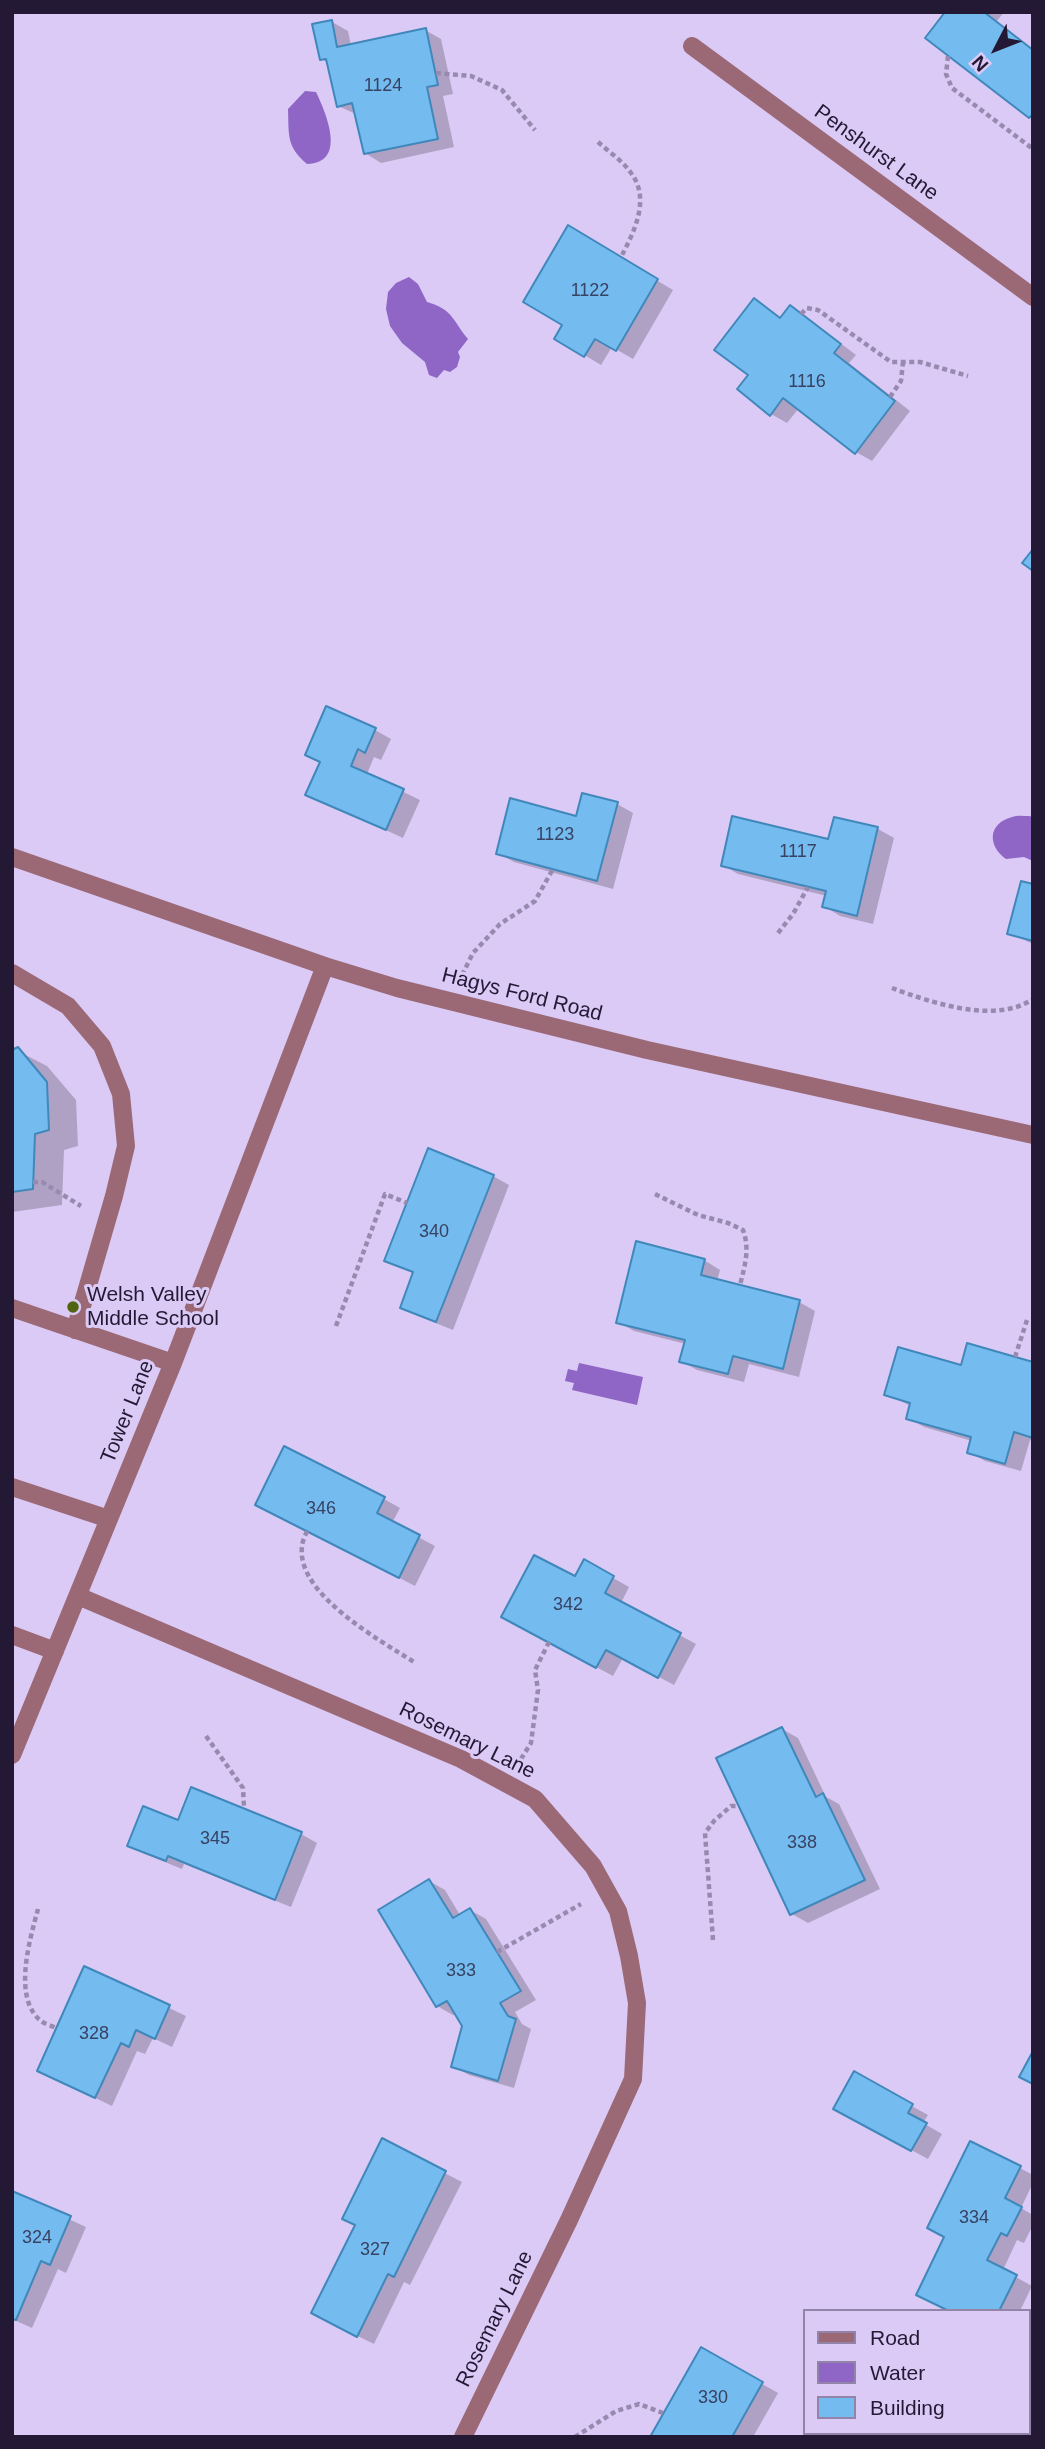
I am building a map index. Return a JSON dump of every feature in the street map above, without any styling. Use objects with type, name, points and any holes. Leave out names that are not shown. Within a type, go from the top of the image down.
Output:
[{"type":"street","name":"Penshurst Lane","points":[[692,46],[1033,297]]},
{"type":"street","name":"Hagys Ford Road","points":[[12,857],[325,967],[647,1050],[1033,1135]]},
{"type":"street","name":"Tower Lane","points":[[12,1755],[173,1363],[325,967]]},
{"type":"street","points":[[12,973],[68,1006],[102,1046],[121,1094],[126,1146],[75,1330]]},
{"type":"street","points":[[12,1308],[173,1363]]},
{"type":"street","points":[[12,1487],[109,1519]]},
{"type":"street","name":"Rosemary Lane","points":[[78,1596],[448,1754],[535,1799],[593,1866],[618,1911],[637,2003],[633,2079],[569,2220],[463,2437]]},
{"type":"street","points":[[12,1634],[55,1651]]},
{"type":"path","points":[[948,56],[946,74],[952,88],[1033,149]]},
{"type":"path","points":[[436,74],[471,76],[502,90],[535,130]]},
{"type":"path","points":[[598,142],[630,170],[639,184],[641,209],[621,257]]},
{"type":"path","points":[[801,314],[807,308],[818,310],[891,362],[920,362],[968,376]]},
{"type":"path","points":[[890,397],[901,381],[903,362]]},
{"type":"path","points":[[449,1000],[473,953],[500,925],[535,901],[553,869]]},
{"type":"path","points":[[778,933],[793,914],[808,887]]},
{"type":"path","points":[[891,988],[929,1002],[982,1011],[1023,1006],[1033,999]]},
{"type":"path","points":[[33,1182],[42,1182],[75,1201],[105,1227]]},
{"type":"path","points":[[335,1326],[385,1194],[407,1203]]},
{"type":"path","points":[[655,1194],[698,1215],[743,1230],[747,1241],[747,1257],[740,1285]]},
{"type":"path","points":[[1015,1357],[1027,1320]]},
{"type":"path","points":[[307,1531],[301,1548],[303,1563],[316,1587],[349,1621],[414,1662]]},
{"type":"path","points":[[506,1783],[531,1743],[538,1690],[535,1670],[549,1642]]},
{"type":"path","points":[[205,1736],[243,1788],[244,1808]]},
{"type":"path","points":[[713,1940],[705,1833],[714,1821],[732,1806],[739,1806]]},
{"type":"path","points":[[496,1952],[606,1890]]},
{"type":"path","points":[[38,1909],[27,1950],[25,1988],[31,2008],[41,2021],[57,2028]]},
{"type":"path","points":[[575,2437],[616,2411],[639,2404],[663,2413]]},
{"type":"water","points":[[305,91],[316,92],[331,136],[327,156],[319,162],[307,164],[292,146],[288,126],[288,109]]},
{"type":"water","points":[[409,277],[418,284],[427,302],[443,308],[452,316],[468,339],[458,352],[460,357],[457,367],[450,372],[444,370],[437,378],[429,375],[425,362],[402,343],[390,326],[386,309],[388,292],[396,283]]},
{"type":"water","points":[[1033,817],[1033,861],[1024,857],[1006,859],[993,842],[994,830],[1004,820]]},
{"type":"water","points":[[579,1363],[643,1377],[637,1405],[572,1390],[574,1383],[565,1381],[568,1369],[577,1371]]},
{"type":"building","points":[[945,12],[984,12],[1033,50],[1033,114],[1029,118],[925,38]]},
{"type":"building","points":[[332,20],[337,47],[426,28],[438,85],[427,87],[438,139],[364,154],[352,103],[337,107],[326,59],[320,60],[312,24]]},
{"type":"building","points":[[568,225],[658,279],[616,351],[595,339],[584,357],[554,339],[562,325],[523,302]]},
{"type":"building","points":[[754,298],[780,318],[790,305],[841,344],[834,353],[895,401],[855,454],[783,398],[770,416],[737,389],[748,375],[714,350]]},
{"type":"building","points":[[1033,549],[1033,571],[1022,563]]},
{"type":"building","points":[[326,706],[376,728],[365,753],[358,749],[351,766],[404,789],[386,830],[305,795],[320,762],[305,755]]},
{"type":"building","points":[[582,793],[618,802],[597,881],[496,854],[510,798],[576,816]]},
{"type":"building","points":[[732,816],[828,839],[834,817],[878,827],[857,916],[822,907],[826,891],[721,866]]},
{"type":"building","points":[[1021,881],[1033,884],[1033,941],[1007,934]]},
{"type":"building","points":[[18,1047],[47,1082],[49,1130],[35,1134],[33,1189],[12,1192],[12,1050]]},
{"type":"building","points":[[428,1148],[494,1175],[436,1322],[400,1308],[413,1272],[384,1261]]},
{"type":"building","points":[[636,1241],[705,1259],[701,1275],[800,1300],[783,1369],[733,1356],[728,1374],[679,1362],[685,1340],[616,1323]]},
{"type":"building","points":[[967,1343],[1033,1362],[1033,1438],[1014,1432],[1005,1464],[967,1453],[971,1437],[906,1419],[910,1403],[884,1395],[898,1347],[961,1365]]},
{"type":"building","points":[[284,1446],[385,1497],[377,1513],[420,1535],[399,1578],[255,1505]]},
{"type":"building","points":[[534,1555],[575,1576],[584,1559],[614,1576],[605,1593],[681,1633],[658,1678],[606,1650],[596,1668],[501,1617]]},
{"type":"building","points":[[782,1727],[816,1797],[823,1793],[865,1880],[790,1915],[716,1758]]},
{"type":"building","points":[[191,1787],[302,1832],[275,1900],[168,1856],[166,1861],[127,1846],[143,1806],[178,1820]]},
{"type":"building","points":[[429,1879],[453,1918],[470,1908],[521,1991],[500,2003],[508,2016],[516,2019],[498,2081],[451,2067],[462,2026],[447,2001],[436,2007],[378,1910]]},
{"type":"building","points":[[84,1966],[170,2005],[155,2039],[136,2030],[129,2047],[121,2043],[95,2098],[37,2071]]},
{"type":"building","points":[[1033,2051],[1033,2084],[1019,2077]]},
{"type":"building","points":[[854,2071],[913,2104],[908,2113],[927,2123],[911,2151],[833,2109]]},
{"type":"building","points":[[382,2138],[446,2171],[394,2277],[388,2274],[357,2337],[311,2313],[355,2225],[342,2219]]},
{"type":"building","points":[[970,2141],[1021,2166],[1005,2198],[1022,2207],[1007,2236],[1001,2233],[987,2260],[1017,2275],[1000,2309],[945,2309],[916,2295],[944,2237],[927,2228]]},
{"type":"building","points":[[12,2191],[71,2216],[50,2265],[41,2261],[16,2320],[12,2319]]},
{"type":"building","points":[[701,2347],[763,2382],[732,2437],[650,2437]]},
{"type":"place","name":"Welsh Valley Middle School","points":[[73,1307]]}]
